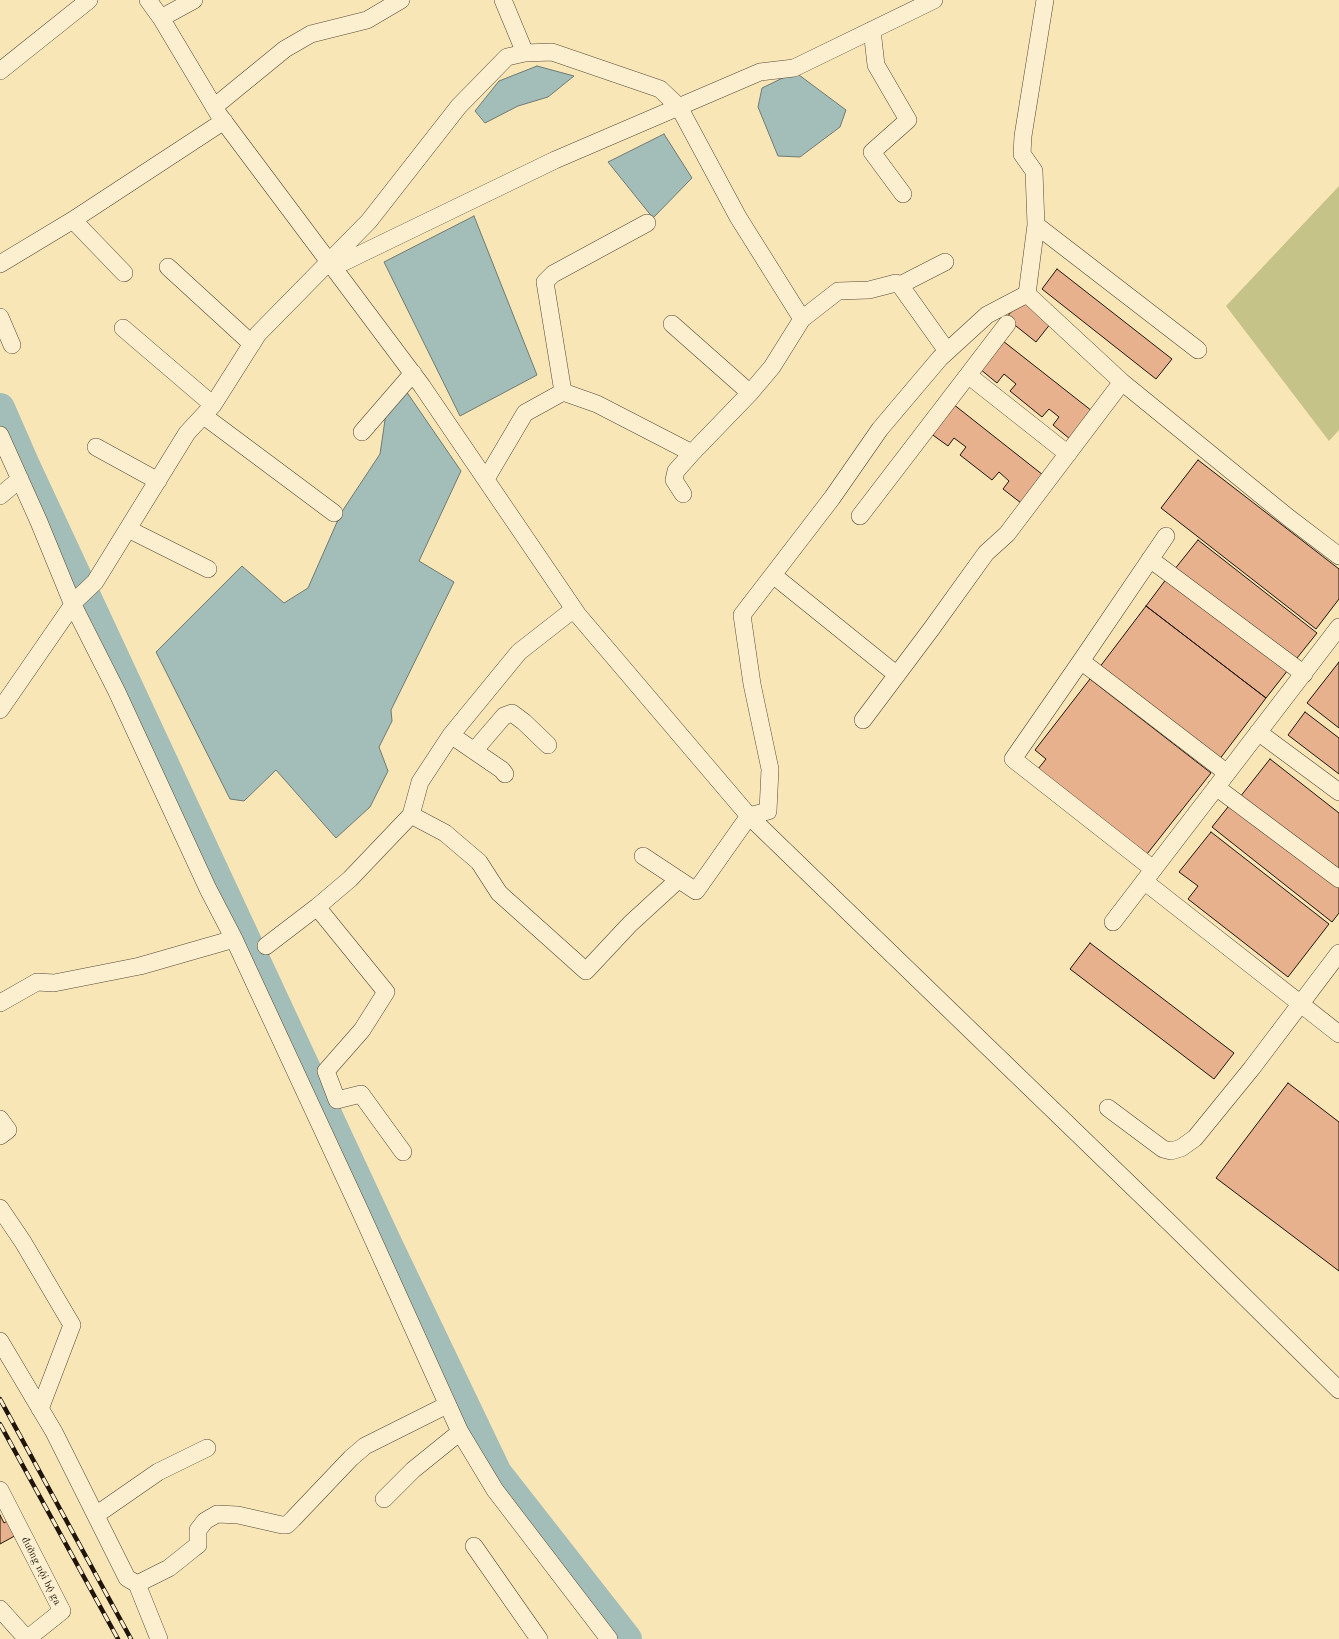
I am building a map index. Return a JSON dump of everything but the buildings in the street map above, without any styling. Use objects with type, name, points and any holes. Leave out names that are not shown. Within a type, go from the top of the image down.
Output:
[{"type":"street","points":[[0,71],[88,0]]},
{"type":"street","points":[[148,0],[161,18],[214,107],[412,373],[574,609],[749,816],[1162,1214],[1339,1390]]},
{"type":"street","points":[[161,18],[194,0]]},
{"type":"street","points":[[214,107],[285,49],[311,34],[367,20],[401,0]]},
{"type":"street","points":[[503,0],[525,53]]},
{"type":"street","points":[[330,264],[344,262],[555,160],[760,72],[794,68],[934,0]]},
{"type":"street","points":[[1027,294],[1036,225],[1034,171],[1022,154],[1023,136],[1045,0]]},
{"type":"street","points":[[872,30],[876,65],[908,120],[872,152],[903,194]]},
{"type":"street","points":[[0,710],[75,602],[95,582],[187,433],[209,411],[258,334],[330,264],[369,221],[459,106],[507,58],[525,53],[552,52],[660,89],[679,107],[738,217],[802,319]]},
{"type":"street","points":[[0,264],[73,220],[224,121]]},
{"type":"street","points":[[73,220],[124,273]]},
{"type":"street","points":[[563,392],[545,282],[553,274],[647,224]]},
{"type":"street","points":[[1036,225],[1198,350]]},
{"type":"street","points":[[900,285],[945,262]]},
{"type":"street","points":[[168,267],[252,344]]},
{"type":"street","points":[[683,494],[674,480],[676,471],[750,393],[772,367],[802,319],[838,291],[869,290],[896,283],[900,285],[947,351]]},
{"type":"street","points":[[643,856],[678,880],[696,890],[749,816],[768,811],[770,769],[752,684],[742,615],[832,498],[880,429],[940,358],[987,315],[1027,294]]},
{"type":"street","points":[[1027,294],[1122,382],[1289,518],[1339,556]]},
{"type":"street","points":[[0,317],[12,345]]},
{"type":"street","points":[[672,324],[750,393]]},
{"type":"street","points":[[860,516],[1007,324]]},
{"type":"street","points":[[123,328],[209,411],[334,513]]},
{"type":"street","points":[[362,432],[412,373]]},
{"type":"street","points":[[968,374],[1068,454]]},
{"type":"street","points":[[862,720],[897,675],[986,552],[1007,534],[1122,382]]},
{"type":"street","points":[[486,479],[524,413],[563,392],[598,404],[692,453]]},
{"type":"street","points":[[0,435],[75,602],[208,889],[234,939],[460,1432],[495,1490],[609,1639]]},
{"type":"street","points":[[96,447],[158,481]]},
{"type":"street","points":[[0,496],[20,479]]},
{"type":"street","points":[[128,529],[208,569]]},
{"type":"street","points":[[1166,536],[1013,759],[1300,1004],[1339,1034]]},
{"type":"street","points":[[1150,559],[1304,674]]},
{"type":"street","points":[[773,575],[897,675]]},
{"type":"street","points":[[266,946],[317,907],[350,879],[411,815],[420,782],[451,735],[519,652],[574,609]]},
{"type":"street","points":[[1113,922],[1339,627]]},
{"type":"street","points":[[1081,661],[1228,773]]},
{"type":"street","points":[[474,751],[504,716],[512,713],[524,722],[548,745]]},
{"type":"street","points":[[1258,732],[1339,792]]},
{"type":"street","points":[[451,735],[502,770],[505,774]]},
{"type":"street","points":[[1216,787],[1339,879]]},
{"type":"street","points":[[411,815],[445,833],[479,862],[499,893],[586,971],[630,924],[678,880]]},
{"type":"street","points":[[317,907],[386,992],[362,1030],[326,1071],[338,1100],[361,1094],[403,1152]]},
{"type":"street","points":[[0,1003],[36,982],[54,984],[140,966],[234,939]]},
{"type":"street","points":[[1108,1108],[1163,1149],[1171,1151],[1181,1148],[1195,1138],[1252,1068],[1339,953]]},
{"type":"street","points":[[0,1119],[8,1130],[0,1136]]},
{"type":"street","points":[[0,1208],[23,1242],[72,1325],[40,1409]]},
{"type":"street","points":[[0,1342],[54,1432],[127,1578],[137,1584],[159,1639]]},
{"type":"street","points":[[137,1584],[169,1568],[198,1545],[198,1530],[205,1521],[217,1514],[238,1515],[282,1526],[287,1524],[294,1519],[351,1458],[365,1446],[447,1405]]},
{"type":"street","points":[[384,1499],[413,1470],[460,1432]]},
{"type":"street","points":[[96,1515],[158,1472],[207,1448]]},
{"type":"street","name":"đường nội bộ ga","points":[[0,1490],[62,1611],[27,1639]]},
{"type":"street","points":[[474,1546],[539,1639]]},
{"type":"street","points":[[0,1609],[27,1639]]},
{"type":"shaded area","points":[[1339,186],[1339,430],[1329,441],[1226,306]]},
{"type":"water","points":[[537,66],[574,76],[548,97],[518,106],[485,123],[475,111],[499,81]]},
{"type":"water","points":[[795,72],[846,110],[840,127],[800,157],[778,156],[758,107],[762,88]]},
{"type":"water","points":[[664,134],[692,178],[653,218],[608,162]]},
{"type":"water","points":[[474,216],[537,375],[460,416],[384,262]]},
{"type":"water","points":[[406,391],[461,471],[419,561],[454,582],[391,710],[392,721],[379,747],[388,771],[370,807],[336,838],[276,770],[244,801],[230,799],[156,652],[242,566],[284,603],[308,588],[341,513],[380,454],[386,413]]},
{"type":"waterway","points":[[0,408],[24,463],[387,1243],[497,1473],[627,1639]]},
{"type":"railway","points":[[0,1399],[131,1639]]},
{"type":"railway","points":[[0,1424],[118,1639]]}]
